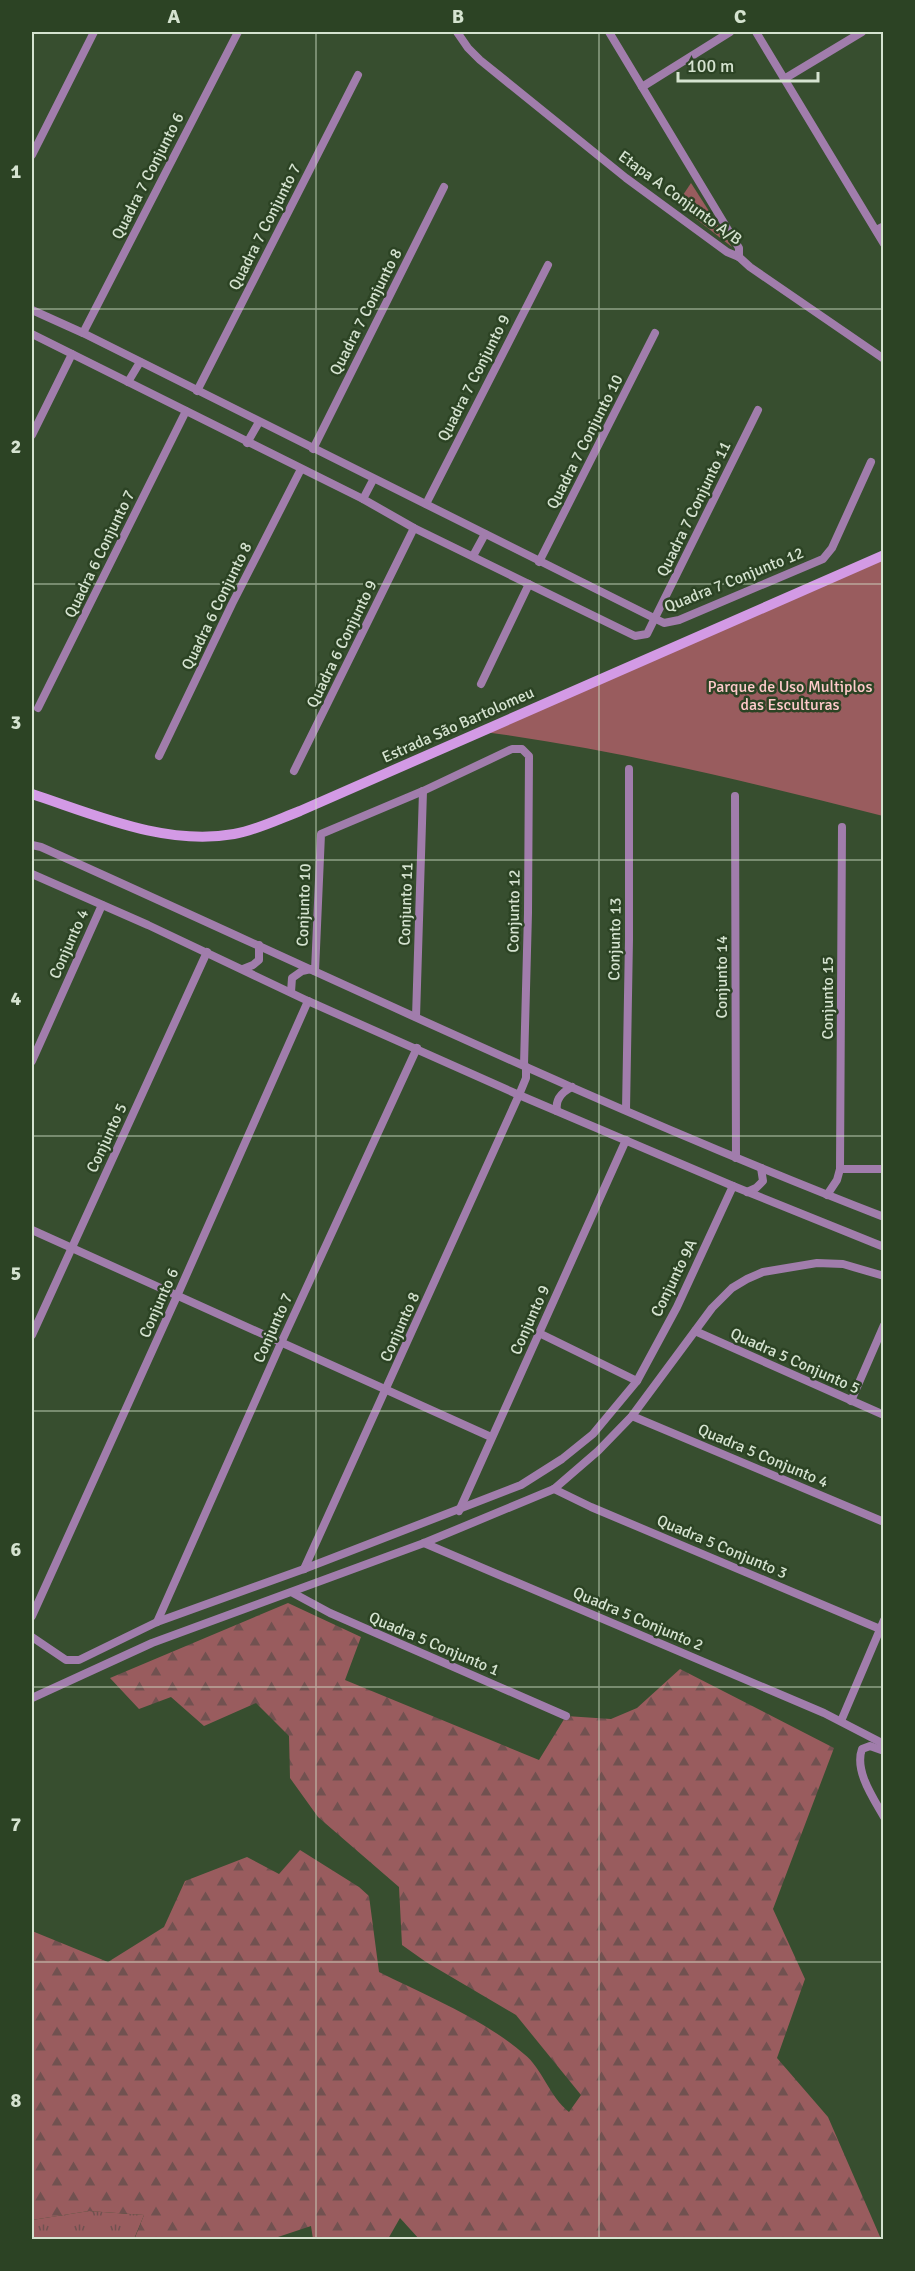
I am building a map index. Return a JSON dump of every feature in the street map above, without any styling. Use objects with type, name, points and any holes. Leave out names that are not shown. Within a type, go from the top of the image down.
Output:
[{"type":"street","points":[[32,155],[94,32]]},
{"type":"street","name":"Quadra 7 Conjunto 6","points":[[83,333],[238,32]]},
{"type":"street","name":"Etapa A Conjunto A/B","points":[[457,32],[480,60],[626,178],[727,252],[740,257],[739,248],[609,32]]},
{"type":"street","points":[[642,87],[730,32]]},
{"type":"street","points":[[756,32],[884,244]]},
{"type":"street","points":[[784,79],[862,32]]},
{"type":"street","name":"Quadra 7 Conjunto 7","points":[[197,391],[358,75]]},
{"type":"street","name":"Quadra 7 Conjunto 8","points":[[313,449],[444,187]]},
{"type":"street","points":[[876,230],[884,226]]},
{"type":"street","points":[[740,257],[750,267],[884,360]]},
{"type":"street","name":"Quadra 7 Conjunto 9","points":[[426,504],[548,265]]},
{"type":"street","points":[[32,310],[83,333],[654,620],[647,634],[635,636],[414,528],[363,499],[32,334]]},
{"type":"street","name":"Quadra 7 Conjunto 10","points":[[539,562],[655,333]]},
{"type":"street","points":[[32,435],[72,354]]},
{"type":"street","points":[[128,382],[140,362]]},
{"type":"street","name":"Quadra 7 Conjunto 11","points":[[654,620],[758,410]]},
{"type":"street","name":"Quadra 6 Conjunto 7","points":[[38,708],[186,411]]},
{"type":"street","points":[[247,442],[259,422]]},
{"type":"street","name":"Quadra 7 Conjunto 12","points":[[654,620],[664,624],[679,620],[823,559],[832,548],[871,462]]},
{"type":"street","name":"Quadra 6 Conjunto 8","points":[[159,756],[232,604],[301,469]]},
{"type":"street","points":[[363,499],[373,480]]},
{"type":"street","name":"Quadra 6 Conjunto 9","points":[[294,771],[414,528]]},
{"type":"street","points":[[473,556],[485,534]]},
{"type":"street","name":"Estrada São Bartolomeu","points":[[32,794],[134,827],[175,836],[213,836],[252,829],[310,807],[884,555]]},
{"type":"street","points":[[481,684],[529,584]]},
{"type":"street","name":"Conjunto 12","points":[[423,791],[512,749],[522,749],[529,756],[526,1078],[519,1095]]},
{"type":"street","name":"Conjunto 13","points":[[626,1110],[629,769]]},
{"type":"street","name":"Conjunto 10","points":[[313,970],[321,834],[423,791]]},
{"type":"street","name":"Conjunto 11","points":[[416,1017],[423,791]]},
{"type":"street","name":"Conjunto 14","points":[[735,796],[736,1158]]},
{"type":"street","name":"Conjunto 15","points":[[840,1168],[842,827]]},
{"type":"street","points":[[32,845],[41,847],[572,1087],[736,1158],[884,1216]]},
{"type":"street","points":[[32,874],[519,1095],[747,1192],[884,1247]]},
{"type":"street","name":"Conjunto 4","points":[[32,1061],[102,905]]},
{"type":"street","points":[[243,969],[259,960],[259,945]]},
{"type":"street","name":"Conjunto 5","points":[[32,1335],[207,952]]},
{"type":"street","points":[[291,992],[292,978],[302,971],[313,970]]},
{"type":"street","name":"Conjunto 6","points":[[32,1616],[308,1001]]},
{"type":"street","name":"Conjunto 7","points":[[157,1622],[281,1343],[417,1047]]},
{"type":"street","points":[[557,1111],[559,1098],[565,1090],[572,1087]]},
{"type":"street","name":"Conjunto 8","points":[[304,1569],[519,1095]]},
{"type":"street","name":"Conjunto 9","points":[[459,1511],[626,1140]]},
{"type":"street","points":[[747,1192],[756,1188],[763,1181],[761,1168]]},
{"type":"street","points":[[827,1195],[837,1180],[840,1168],[884,1169]]},
{"type":"street","name":"Conjunto 9A","points":[[32,1637],[53,1653],[73,1661],[157,1622],[459,1511],[521,1485],[562,1460],[593,1434],[637,1381],[677,1307],[733,1186]]},
{"type":"street","points":[[32,1230],[491,1437]]},
{"type":"street","points":[[32,1698],[152,1643],[424,1543],[554,1489],[598,1451],[632,1416],[712,1308],[732,1288],[764,1272],[817,1263],[843,1264],[884,1276]]},
{"type":"street","points":[[851,1401],[884,1325]]},
{"type":"street","name":"Quadra 5 Conjunto 5","points":[[695,1331],[884,1415]]},
{"type":"street","points":[[538,1333],[637,1381]]},
{"type":"street","name":"Quadra 5 Conjunto 4","points":[[632,1416],[884,1522]]},
{"type":"street","name":"Quadra 5 Conjunto 3","points":[[554,1489],[591,1507],[880,1629]]},
{"type":"street","name":"Quadra 5 Conjunto 2","points":[[424,1543],[841,1721],[884,1744]]},
{"type":"street","name":"Quadra 5 Conjunto 1","points":[[293,1593],[330,1613],[566,1716]]},
{"type":"street","points":[[841,1721],[884,1620]]},
{"type":"street","points":[[884,1751],[870,1746],[862,1749],[860,1755],[867,1785],[884,1817]]},
{"type":"green space","points":[[691,183],[732,247],[677,204]]},
{"type":"green space","name":"Parque de Uso Multiplos das Esculturas","points":[[883,555],[883,816],[630,757],[477,731]]},
{"type":"green space","points":[[288,1603],[361,1637],[345,1680],[539,1760],[566,1716],[611,1719],[637,1708],[680,1669],[834,1748],[773,1909],[805,1979],[777,2058],[828,2117],[881,2239],[420,2240],[400,2218],[388,2239],[313,2239],[311,2226],[272,2239],[134,2240],[144,2215],[89,2211],[32,2220],[32,1931],[108,1962],[164,1927],[185,1881],[247,1857],[279,1874],[300,1850],[359,1887],[369,1896],[379,1972],[454,2009],[508,2041],[530,2060],[556,2098],[569,2112],[581,2095],[516,2015],[426,1962],[402,1945],[399,1887],[318,1817],[290,1778],[289,1736],[256,1703],[204,1726],[171,1697],[139,1709],[110,1678]]},
{"type":"green space","points":[[89,2211],[144,2215],[134,2239],[32,2240],[32,2220]]}]
